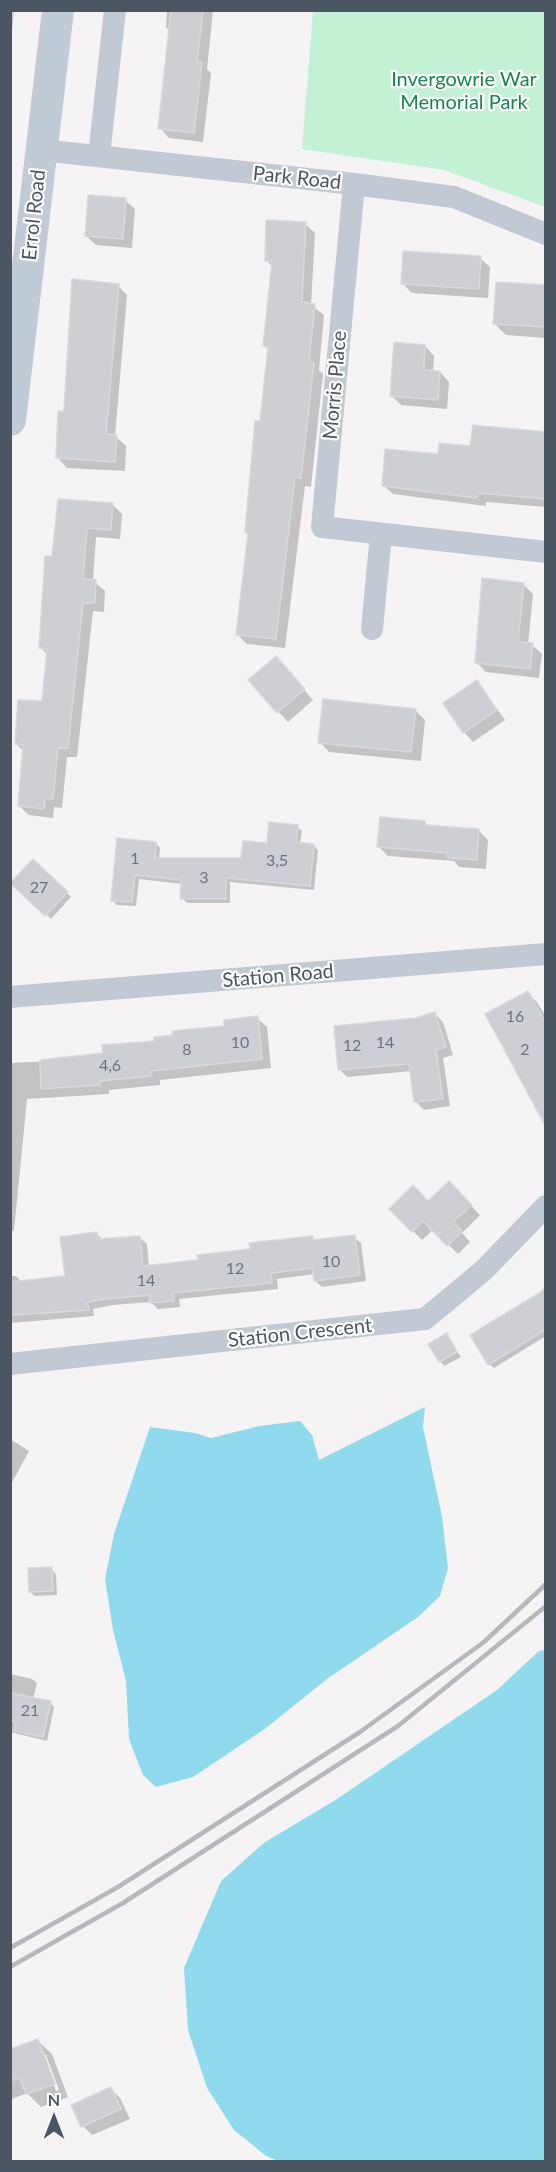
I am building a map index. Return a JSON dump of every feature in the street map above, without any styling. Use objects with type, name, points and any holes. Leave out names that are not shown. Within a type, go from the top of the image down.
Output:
[{"type":"street","name":"Errol Road","points":[[10,420],[58,10]]},
{"type":"street","points":[[99,156],[115,10]]},
{"type":"street","name":"Park Road","points":[[41,150],[454,197],[546,234]]},
{"type":"street","name":"Morris Place","points":[[354,184],[322,527],[546,552]]},
{"type":"street","points":[[372,629],[381,534]]},
{"type":"street","name":"Station Road","points":[[10,997],[546,954]]},
{"type":"street","name":"Station Crescent","points":[[10,1364],[425,1319],[484,1270],[546,1206]]},
{"type":"green space","name":"Invergowrie War Memorial Park","points":[[313,11],[545,11],[545,207],[444,170],[302,149]]},
{"type":"water","points":[[425,1407],[423,1427],[442,1517],[448,1568],[440,1596],[418,1617],[327,1679],[266,1728],[193,1777],[156,1787],[143,1775],[129,1739],[126,1681],[113,1630],[105,1579],[114,1534],[150,1427],[195,1433],[211,1438],[259,1426],[300,1421],[312,1435],[319,1460]]},
{"type":"water","points":[[545,1650],[545,2161],[281,2162],[266,2156],[234,2130],[207,2088],[188,2030],[184,1968],[221,1881],[265,1842],[334,1801],[497,1690],[539,1651]]},
{"type":"building","points":[[171,10],[203,10],[197,62],[202,62],[194,133],[158,129]]},
{"type":"building","points":[[88,195],[126,198],[123,239],[85,236]]},
{"type":"building","points":[[266,220],[306,222],[302,302],[315,304],[309,362],[314,363],[301,478],[295,478],[276,639],[236,635],[248,533],[245,532],[255,421],[260,421],[268,347],[263,346],[272,261],[265,261]]},
{"type":"building","points":[[403,251],[481,256],[479,289],[401,284]]},
{"type":"building","points":[[72,279],[119,284],[106,434],[117,435],[115,462],[56,458],[58,411],[64,411]]},
{"type":"building","points":[[496,282],[546,285],[546,327],[493,324]]},
{"type":"building","points":[[394,342],[425,345],[424,370],[440,371],[438,400],[390,396]]},
{"type":"building","points":[[473,425],[546,432],[546,499],[478,493],[477,498],[382,486],[385,449],[438,454],[439,443],[470,446]]},
{"type":"building","points":[[58,499],[113,503],[111,530],[87,528],[83,579],[96,580],[95,603],[83,603],[68,748],[58,748],[53,799],[45,798],[44,809],[18,806],[23,745],[15,744],[18,700],[42,701],[47,649],[39,648],[45,556],[52,556]]},
{"type":"building","points":[[482,578],[524,583],[518,642],[533,643],[530,669],[475,663]]},
{"type":"building","points":[[276,656],[305,689],[277,713],[248,680]]},
{"type":"building","points":[[477,680],[497,710],[463,733],[443,703]]},
{"type":"building","points":[[323,699],[416,709],[411,752],[318,743]]},
{"type":"building","points":[[380,817],[425,821],[425,825],[479,829],[477,860],[448,858],[448,853],[377,847]]},
{"type":"building","points":[[269,822],[298,825],[296,842],[314,844],[310,886],[226,878],[226,899],[180,899],[181,880],[135,875],[132,902],[111,901],[117,838],[156,842],[155,858],[241,858],[243,841],[267,843]]},
{"type":"building","points":[[33,859],[68,892],[45,916],[10,883]]},
{"type":"building","points":[[528,991],[546,1024],[546,1127],[485,1014]]},
{"type":"building","points":[[435,1012],[446,1047],[436,1050],[443,1099],[414,1102],[409,1064],[338,1070],[334,1026],[416,1018]]},
{"type":"building","points":[[258,1016],[262,1059],[151,1071],[152,1076],[100,1081],[100,1085],[41,1089],[40,1060],[103,1053],[102,1045],[154,1041],[154,1037],[173,1035],[172,1031],[224,1026],[224,1020]]},
{"type":"building","points":[[449,1181],[472,1205],[453,1222],[462,1231],[447,1246],[423,1221],[412,1232],[389,1209],[413,1185],[428,1201]]},
{"type":"building","points":[[97,1232],[98,1239],[140,1236],[143,1266],[198,1260],[197,1255],[250,1249],[249,1243],[313,1236],[313,1240],[355,1235],[360,1275],[314,1281],[312,1268],[271,1273],[272,1283],[173,1293],[174,1301],[150,1303],[150,1295],[87,1302],[89,1310],[10,1315],[10,1282],[65,1276],[60,1237]]},
{"type":"building","points":[[546,1289],[546,1329],[488,1365],[470,1335]]},
{"type":"building","points":[[447,1333],[457,1352],[439,1362],[428,1344]]},
{"type":"building","points":[[52,1567],[53,1591],[29,1592],[28,1568]]},
{"type":"building","points":[[10,1693],[51,1701],[43,1737],[14,1731],[16,1722],[10,1720]]},
{"type":"building","points":[[38,2039],[55,2084],[26,2094],[20,2078],[10,2081],[10,2049]]},
{"type":"building","points":[[111,2087],[121,2109],[81,2127],[71,2105]]},
{"type":"railway","points":[[10,1948],[118,1887],[360,1732],[484,1642],[546,1584]]},
{"type":"railway","points":[[10,1967],[123,1903],[398,1726],[546,1606]]}]
